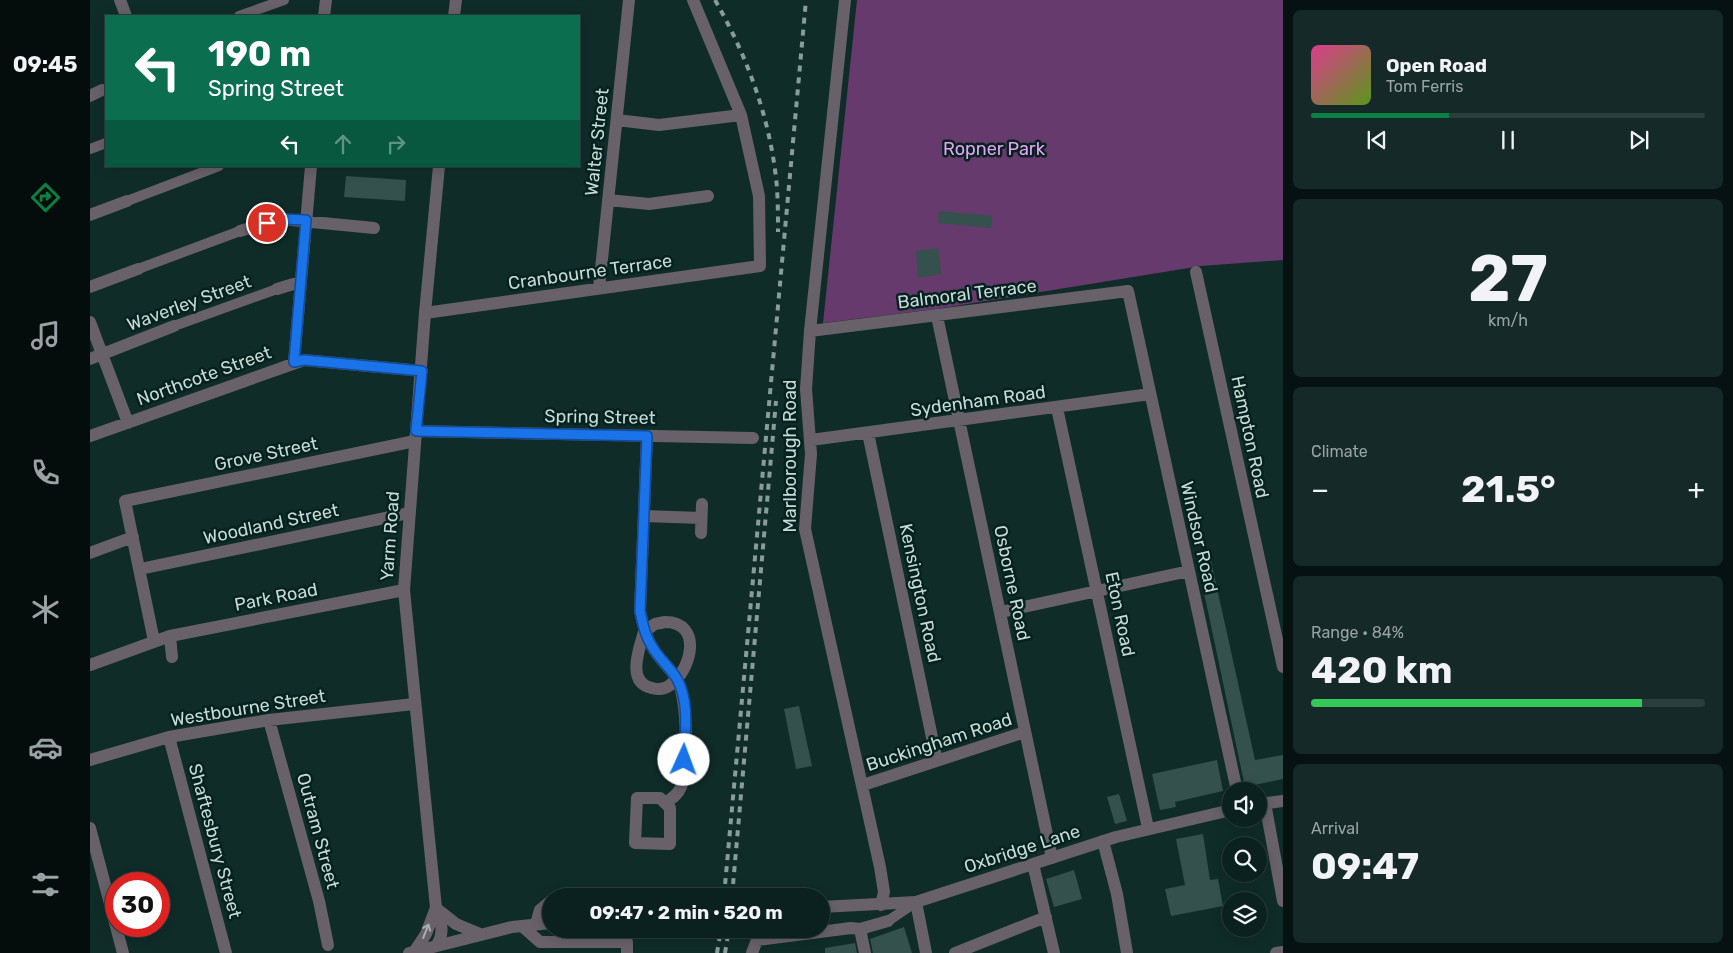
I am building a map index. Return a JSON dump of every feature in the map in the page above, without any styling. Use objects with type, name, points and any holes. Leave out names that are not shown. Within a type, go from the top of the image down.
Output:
[{"type":"street","points":[[120,0],[126,15]]},
{"type":"street","points":[[242,15],[284,0]]},
{"type":"street","points":[[324,15],[326,0]]},
{"type":"street","points":[[454,15],[456,0]]},
{"type":"street","name":"Walter Street","points":[[599,288],[629,0]]},
{"type":"street","points":[[617,120],[659,125],[741,115],[693,0]]},
{"type":"street","name":"Marlborough Road","points":[[845,0],[810,331],[806,389],[811,440],[805,529],[880,867],[884,892],[881,904]]},
{"type":"street","points":[[90,96],[102,90]]},
{"type":"street","name":"Cranbourne Terrace","points":[[425,313],[760,266],[759,196],[741,115]]},
{"type":"street","points":[[90,149],[105,143]]},
{"type":"street","points":[[90,215],[216,167]]},
{"type":"street","points":[[294,362],[311,167]]},
{"type":"street","name":"Yarm Road","points":[[437,945],[442,937],[442,926],[436,908],[404,590],[425,313],[439,167]]},
{"type":"street","points":[[608,200],[649,204],[708,196]]},
{"type":"street","points":[[90,287],[240,231],[281,219],[374,228]]},
{"type":"street","name":"Hampton Road","points":[[1196,272],[1283,667]]},
{"type":"street","name":"Waverley Street","points":[[96,356],[174,326],[300,282]]},
{"type":"street","name":"Balmoral Terrace","points":[[810,331],[1128,291]]},
{"type":"street","name":"Windsor Road","points":[[1128,291],[1235,782]]},
{"type":"street","name":"Osborne Road","points":[[937,316],[1052,858]]},
{"type":"street","points":[[90,322],[96,356],[128,423]]},
{"type":"street","name":"Northcote Street","points":[[90,436],[304,360],[422,371]]},
{"type":"street","name":"Sydenham Road","points":[[811,440],[1150,394]]},
{"type":"street","name":"Eton Road","points":[[1057,408],[1148,828]]},
{"type":"street","name":"Kensington Road","points":[[868,433],[937,761]]},
{"type":"street","name":"Spring Street","points":[[416,436],[753,438]]},
{"type":"street","name":"Grove Street","points":[[133,537],[124,501],[416,436]]},
{"type":"street","points":[[647,436],[640,611],[644,632],[654,650],[677,679],[683,694],[685,709],[681,788],[675,796],[665,803]]},
{"type":"street","points":[[701,533],[702,504]]},
{"type":"street","name":"Woodland Street","points":[[140,569],[409,513]]},
{"type":"street","points":[[644,516],[701,518]]},
{"type":"street","points":[[90,553],[133,537],[154,640]]},
{"type":"street","points":[[1001,612],[1189,571]]},
{"type":"street","name":"Park Road","points":[[90,665],[154,640],[170,636],[404,590]]},
{"type":"street","points":[[673,622],[686,630],[689,636],[689,653],[684,669],[670,686],[656,690],[645,687],[638,680],[637,659],[644,632],[655,624],[673,622]]},
{"type":"street","points":[[170,636],[172,657]]},
{"type":"street","name":"Westbourne Street","points":[[90,760],[170,737],[269,720],[414,704]]},
{"type":"street","name":"Outram Street","points":[[269,720],[319,901],[329,949]]},
{"type":"street","name":"Buckingham Road","points":[[863,785],[1025,732]]},
{"type":"street","name":"Shaftesbury Street","points":[[170,737],[226,953]]},
{"type":"street","points":[[1267,803],[1283,800]]},
{"type":"street","name":"Oxbridge Lane","points":[[830,907],[916,902],[1103,841],[1148,828],[1222,812]]},
{"type":"street","points":[[1267,827],[1283,901]]},
{"type":"street","points":[[90,828],[123,953]]},
{"type":"street","points":[[1103,841],[1117,894],[1127,953]]},
{"type":"street","points":[[1033,864],[1054,953]]},
{"type":"street","points":[[752,953],[757,940],[851,928],[860,929],[888,921],[916,902],[926,953]]},
{"type":"street","points":[[436,908],[456,924],[480,934]]},
{"type":"street","name":"Yarm Road","points":[[411,952],[426,934],[436,908]]},
{"type":"street","points":[[536,924],[542,908]]},
{"type":"street","points":[[955,953],[985,948],[1046,917]]},
{"type":"street","points":[[411,952],[480,934],[542,924]]},
{"type":"street","points":[[522,926],[540,942],[627,948]]},
{"type":"street","points":[[860,929],[865,953]]},
{"type":"street","points":[[1277,953],[1283,952]]},
{"type":"green space","name":"Ropner Park","points":[[857,0],[1283,0],[1283,260],[1201,266],[936,309],[823,323]]},
{"type":"building","points":[[346,176],[406,180],[405,201],[344,197]]},
{"type":"building","points":[[939,211],[992,216],[991,228],[938,223]]},
{"type":"building","points":[[938,248],[941,274],[918,278],[916,251]]},
{"type":"building","points":[[1211,561],[1255,760],[1283,755],[1283,779],[1267,782],[1244,782],[1198,564]]},
{"type":"building","points":[[799,706],[812,766],[796,769],[784,709]]},
{"type":"building","points":[[1217,760],[1222,791],[1175,802],[1176,807],[1160,810],[1152,774]]},
{"type":"building","points":[[1119,794],[1127,821],[1115,824],[1107,797]]},
{"type":"building","points":[[1203,834],[1210,880],[1218,879],[1222,906],[1171,916],[1165,889],[1185,885],[1176,839]]},
{"type":"building","points":[[1074,870],[1082,899],[1054,907],[1046,879]]},
{"type":"building","points":[[904,927],[912,953],[873,953],[870,939]]},
{"type":"building","points":[[855,943],[857,953],[825,953],[825,948]]},
{"type":"railway","points":[[715,0],[737,42],[762,108],[773,154],[778,198],[778,232]]},
{"type":"railway","points":[[725,888],[806,0]]},
{"type":"railway","points":[[733,888],[776,401]]},
{"type":"railway","points":[[717,953],[720,938]]},
{"type":"railway","points":[[725,953],[728,938]]},
{"type":"route","points":[[267,223],[281,219],[306,220],[294,362],[304,360],[422,371],[416,431],[647,436],[640,611],[644,632],[654,650],[677,679],[683,694],[685,709],[684,760]]}]
